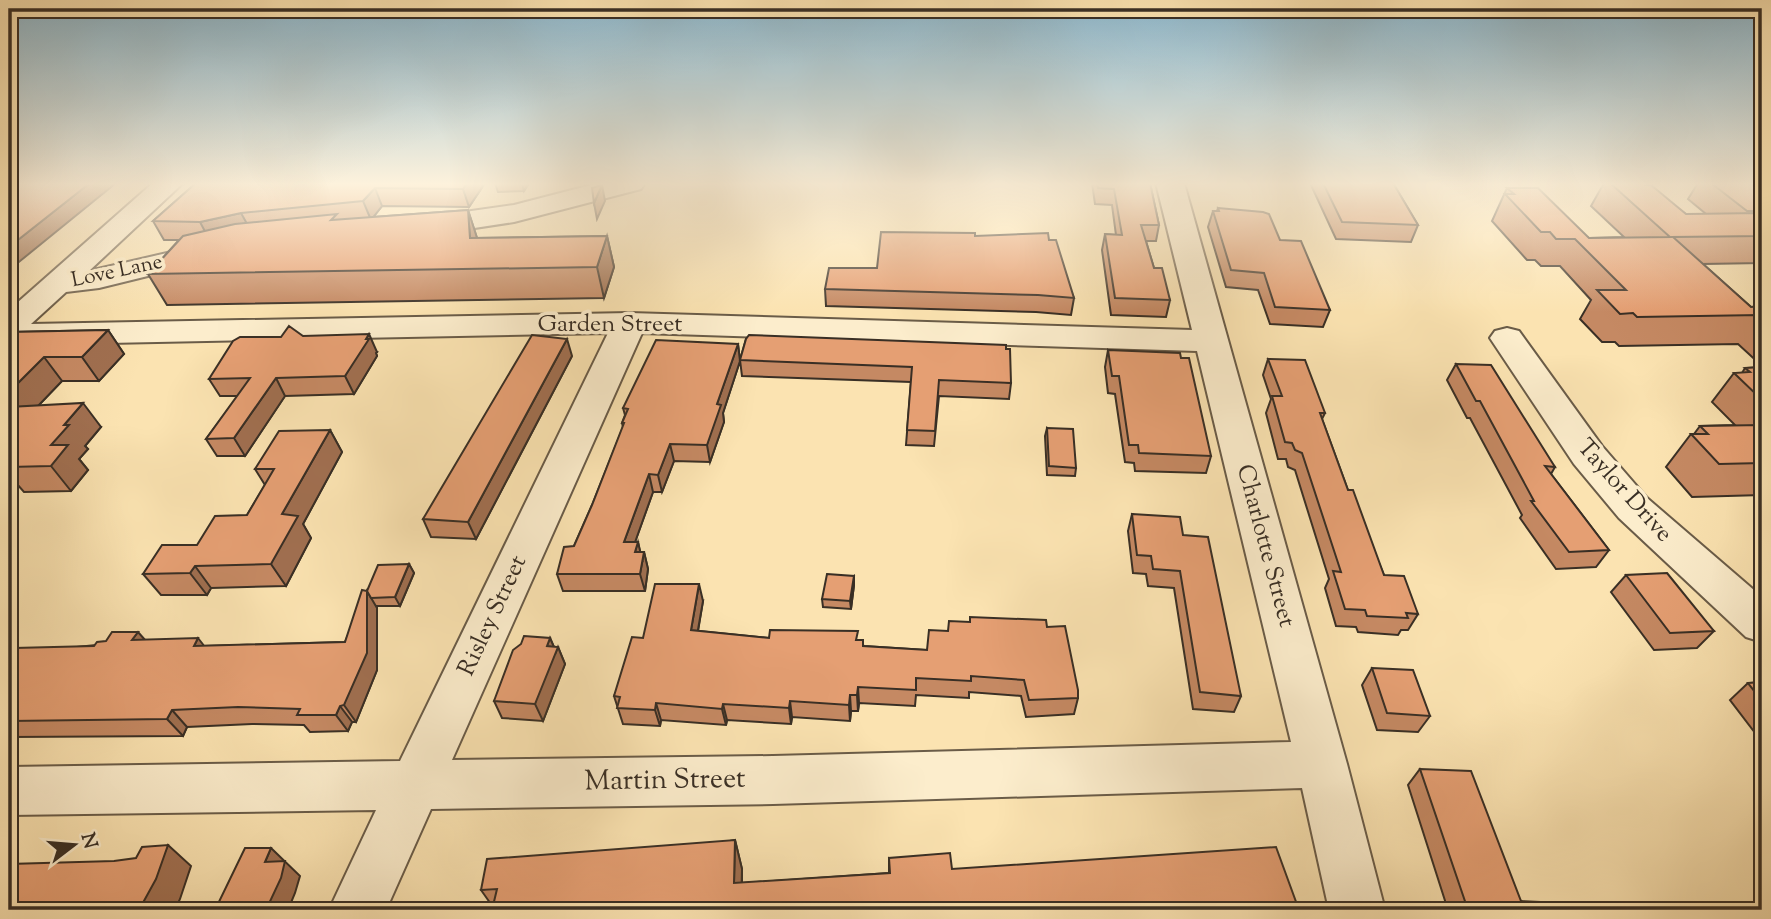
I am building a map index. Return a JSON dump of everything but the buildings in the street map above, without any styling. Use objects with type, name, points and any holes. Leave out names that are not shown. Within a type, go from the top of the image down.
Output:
[{"type":"street","points":[[9,327],[121,226]]},
{"type":"street","points":[[398,229],[422,226]]},
{"type":"street","name":"Charlotte Street","points":[[1181,226],[1322,764],[1357,910]]},
{"type":"street","name":"Love Lane","points":[[57,284],[99,279],[227,248]]},
{"type":"street","name":"Garden Street","points":[[9,335],[630,323],[1211,341]]},
{"type":"street","name":"Risley Street","points":[[357,910],[630,323]]},
{"type":"street","name":"Taylor Drive","points":[[1507,338],[1588,455],[1633,508],[1762,624]]},
{"type":"street","name":"Martin Street","points":[[9,791],[759,780],[1322,764]]}]
